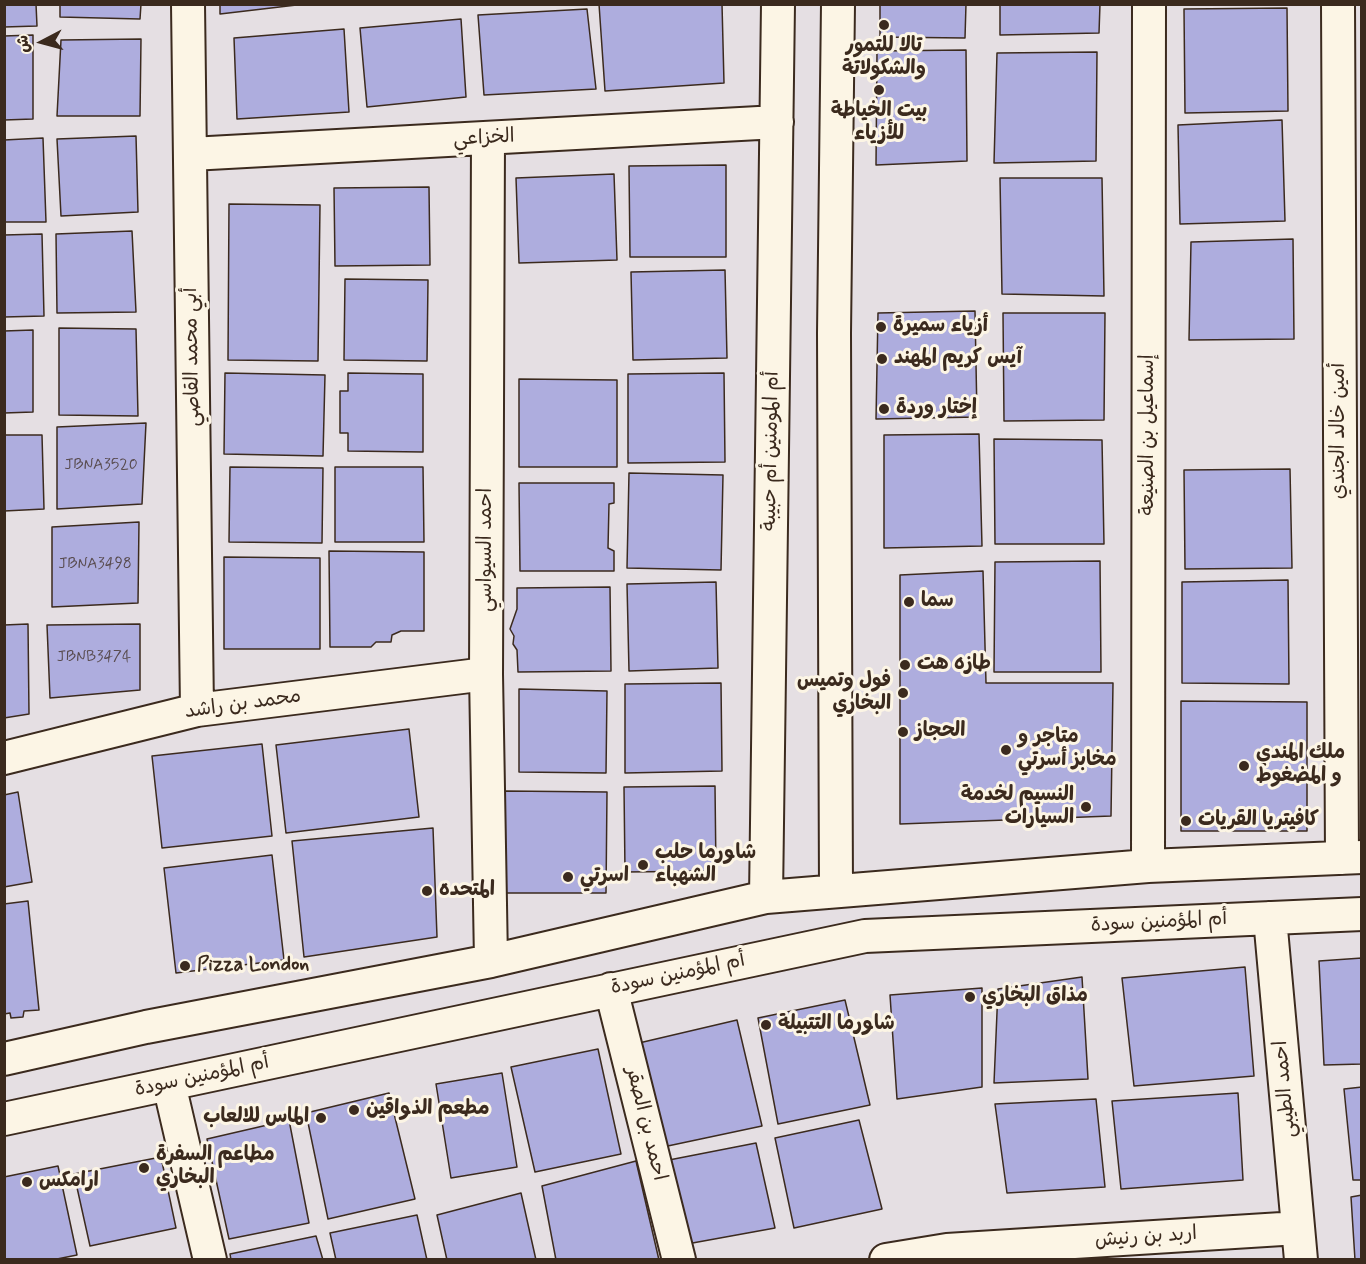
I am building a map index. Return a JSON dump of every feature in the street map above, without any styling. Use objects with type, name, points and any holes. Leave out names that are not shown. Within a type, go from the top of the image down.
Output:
[{"type":"street","name":"أبي محمد القاصي","points":[[188,4],[197,710]]},
{"type":"street","name":"أم المومنين أم حبيبة","points":[[766,897],[778,4]]},
{"type":"street","points":[[837,891],[834,333],[838,4]]},
{"type":"street","name":"إسماعيل بن الصنيعة","points":[[1148,866],[1149,4]]},
{"type":"street","name":"أمين خالد الجندي","points":[[1338,4],[1351,586],[1352,857]]},
{"type":"street","name":"الخزاعي","points":[[191,154],[777,122]]},
{"type":"street","name":"احمد السيواسي","points":[[488,139],[486,674],[491,961]]},
{"type":"street","name":"محمد بن راشد","points":[[4,758],[197,710],[486,674]]},
{"type":"street","points":[[4,1059],[146,1027],[491,961],[766,897],[1148,866],[1352,857]]},
{"type":"street","name":"أم المؤمنين سودة","points":[[4,1119],[865,936],[1362,914]]},
{"type":"street","name":"احمد الطيبي","points":[[1270,918],[1301,1260]]},
{"type":"street","name":"احمد بن الصقر","points":[[611,989],[679,1260]]},
{"type":"street","points":[[170,1084],[210,1260]]},
{"type":"street","name":"اربد بن رنيش","points":[[886,1260],[948,1250],[1298,1228]]},
{"type":"building","points":[[4,4],[36,4],[37,26],[4,27]]},
{"type":"building","points":[[60,4],[141,4],[140,19],[60,17]]},
{"type":"building","points":[[220,4],[305,4],[220,14]]},
{"type":"building","points":[[599,4],[722,4],[724,83],[605,91]]},
{"type":"building","points":[[880,4],[966,4],[965,38],[880,37]]},
{"type":"building","points":[[1000,4],[1100,4],[1099,33],[1000,35]]},
{"type":"building","points":[[1287,8],[1288,111],[1185,113],[1184,9]]},
{"type":"building","points":[[587,9],[596,89],[484,95],[478,15]]},
{"type":"building","points":[[461,19],[466,97],[367,107],[360,28]]},
{"type":"building","points":[[344,29],[349,112],[237,119],[234,38]]},
{"type":"building","points":[[33,35],[33,119],[4,120],[4,36]]},
{"type":"building","points":[[141,39],[140,116],[57,116],[61,40]]},
{"type":"building","points":[[966,50],[967,161],[876,165],[877,51]]},
{"type":"building","points":[[1097,52],[1096,161],[994,163],[997,53]]},
{"type":"building","points":[[1282,120],[1285,221],[1180,224],[1178,125]]},
{"type":"building","points":[[136,136],[138,212],[61,216],[57,139]]},
{"type":"building","points":[[43,138],[46,222],[4,222],[4,140]]},
{"type":"building","points":[[726,165],[726,257],[630,257],[629,166]]},
{"type":"building","points":[[614,174],[617,260],[519,263],[516,178]]},
{"type":"building","points":[[1000,178],[1102,178],[1104,296],[1002,294]]},
{"type":"building","points":[[429,187],[430,265],[335,266],[334,188]]},
{"type":"building","points":[[229,204],[320,205],[318,361],[228,360]]},
{"type":"building","points":[[132,231],[136,312],[57,313],[56,234]]},
{"type":"building","points":[[42,234],[44,316],[4,317],[4,235]]},
{"type":"building","points":[[1293,239],[1294,339],[1189,340],[1191,242]]},
{"type":"building","points":[[725,270],[727,358],[633,360],[631,272]]},
{"type":"building","points":[[345,279],[428,280],[427,361],[344,360]]},
{"type":"building","points":[[975,311],[977,417],[876,419],[878,313]]},
{"type":"building","points":[[1003,313],[1105,313],[1104,420],[1004,421]]},
{"type":"building","points":[[59,328],[136,329],[138,416],[59,415]]},
{"type":"building","points":[[33,330],[33,412],[4,413],[4,331]]},
{"type":"building","points":[[225,373],[325,375],[323,456],[224,454]]},
{"type":"building","points":[[348,373],[423,374],[423,452],[348,451],[348,433],[340,433],[340,391],[348,391]]},
{"type":"building","points":[[724,373],[725,462],[628,463],[628,374]]},
{"type":"building","points":[[519,379],[617,380],[617,467],[519,467]]},
{"type":"building","points":[[146,423],[142,504],[57,509],[57,427]]},
{"type":"building","points":[[979,434],[982,546],[884,548],[884,435]]},
{"type":"building","points":[[4,435],[42,435],[44,509],[4,511]]},
{"type":"building","points":[[994,439],[1102,440],[1104,544],[995,544]]},
{"type":"building","points":[[230,467],[323,468],[322,543],[229,542]]},
{"type":"building","points":[[335,467],[423,467],[424,542],[335,542]]},
{"type":"building","points":[[1290,469],[1292,568],[1185,569],[1184,470]]},
{"type":"building","points":[[629,473],[723,475],[721,570],[627,568]]},
{"type":"building","points":[[519,483],[614,483],[614,503],[609,504],[608,548],[614,551],[614,571],[520,571]]},
{"type":"building","points":[[139,522],[138,603],[52,607],[52,527]]},
{"type":"building","points":[[329,551],[424,552],[424,631],[401,631],[392,635],[391,642],[376,642],[371,647],[330,647]]},
{"type":"building","points":[[224,557],[320,558],[320,649],[224,649]]},
{"type":"building","points":[[1100,561],[1101,672],[994,672],[995,562]]},
{"type":"building","name":"متاجر و مخابز أسرتي","points":[[983,571],[986,683],[1113,683],[1111,816],[900,824],[900,575]]},
{"type":"building","points":[[1288,580],[1289,684],[1182,683],[1182,582]]},
{"type":"building","points":[[716,582],[718,668],[629,671],[627,584]]},
{"type":"building","points":[[610,587],[611,671],[518,672],[517,650],[513,644],[514,636],[510,629],[517,609],[517,588]]},
{"type":"building","points":[[28,624],[29,714],[4,718],[4,625]]},
{"type":"building","points":[[140,624],[140,690],[50,698],[47,625]]},
{"type":"building","points":[[721,683],[722,771],[625,773],[625,684]]},
{"type":"building","points":[[519,689],[607,691],[606,773],[519,772]]},
{"type":"building","name":"ملك المندي و المضغوط","points":[[1181,701],[1307,702],[1307,831],[1181,831]]},
{"type":"building","points":[[409,729],[419,817],[286,833],[276,745]]},
{"type":"building","points":[[262,744],[272,836],[162,848],[152,756]]},
{"type":"building","points":[[715,786],[716,871],[625,872],[624,787]]},
{"type":"building","points":[[505,791],[607,792],[606,893],[504,893]]},
{"type":"building","points":[[18,792],[32,882],[4,887],[4,795]]},
{"type":"building","points":[[433,828],[437,937],[304,957],[292,841]]},
{"type":"building","points":[[272,855],[284,960],[176,973],[164,868]]},
{"type":"building","points":[[28,901],[39,1010],[24,1011],[23,1017],[11,1018],[10,1013],[4,1014],[4,904]]},
{"type":"building","points":[[1362,958],[1362,1064],[1324,1065],[1319,961]]},
{"type":"building","points":[[1245,967],[1254,1076],[1134,1086],[1122,978]]},
{"type":"building","points":[[1082,977],[1088,1079],[994,1083],[998,989]]},
{"type":"building","points":[[982,988],[982,1087],[897,1099],[890,995]]},
{"type":"building","points":[[845,1000],[870,1105],[778,1124],[758,1018]]},
{"type":"building","points":[[737,1020],[762,1126],[663,1147],[639,1043]]},
{"type":"building","points":[[598,1049],[621,1154],[535,1172],[511,1067]]},
{"type":"building","points":[[502,1073],[517,1167],[451,1178],[436,1084]]},
{"type":"building","points":[[1362,1087],[1362,1180],[1353,1180],[1344,1089]]},
{"type":"building","points":[[389,1093],[415,1199],[328,1219],[306,1113]]},
{"type":"building","points":[[1238,1093],[1243,1180],[1121,1189],[1112,1101]]},
{"type":"building","points":[[1096,1099],[1105,1187],[1007,1193],[995,1104]]},
{"type":"building","points":[[289,1120],[309,1223],[229,1239],[207,1139]]},
{"type":"building","points":[[859,1120],[882,1209],[794,1228],[775,1138]]},
{"type":"building","points":[[756,1143],[775,1228],[687,1244],[669,1160]]},
{"type":"building","points":[[161,1157],[176,1228],[90,1246],[74,1174]]},
{"type":"building","points":[[636,1161],[659,1260],[556,1260],[542,1186]]},
{"type":"building","points":[[58,1166],[77,1255],[52,1260],[4,1260],[4,1177]]},
{"type":"building","points":[[521,1193],[536,1260],[447,1260],[437,1215]]},
{"type":"building","points":[[1362,1195],[1362,1260],[1355,1260],[1351,1197]]},
{"type":"building","points":[[417,1215],[427,1260],[336,1260],[330,1233]]},
{"type":"building","points":[[316,1236],[323,1260],[231,1260],[230,1254]]},
{"type":"place","name":"تالا للتمور والشكولاتة","points":[[884,25]]},
{"type":"place","name":"بيت الخياطة للأزياء","points":[[879,90]]},
{"type":"place","name":"أزياء سميرة","points":[[881,327]]},
{"type":"place","name":"آيس كريم المهند","points":[[882,359]]},
{"type":"place","name":"إختار وردة","points":[[884,409]]},
{"type":"place","name":"سما","points":[[909,602]]},
{"type":"place","name":"طازه هت","points":[[905,665]]},
{"type":"place","name":"فول وتميس البخاري","points":[[903,693]]},
{"type":"place","name":"الحجاز","points":[[903,732]]},
{"type":"place","name":"متاجر و مخابز أسرتي","points":[[1006,750]]},
{"type":"place","name":"ملك المندي و المضغوط","points":[[1244,766]]},
{"type":"place","name":"النسيم لخدمة السيارات","points":[[1086,807]]},
{"type":"place","name":"كافيتريا القريات","points":[[1186,821]]},
{"type":"place","name":"شاورما حلب الشهباء","points":[[643,865]]},
{"type":"place","name":"اسرتي","points":[[568,877]]},
{"type":"place","name":"المتحده","points":[[427,891]]},
{"type":"place","name":"Pizza London","points":[[185,966]]},
{"type":"place","name":"مذاق البخاري","points":[[970,997]]},
{"type":"place","name":"شاورما التتبيلة","points":[[766,1025]]},
{"type":"place","name":"مطعم الذواقين","points":[[354,1110]]},
{"type":"place","name":"الماس للالعاب","points":[[321,1118]]},
{"type":"place","name":"مطاعم السفرة البخاري","points":[[144,1168]]},
{"type":"place","name":"ارامكس","points":[[27,1182]]}]
